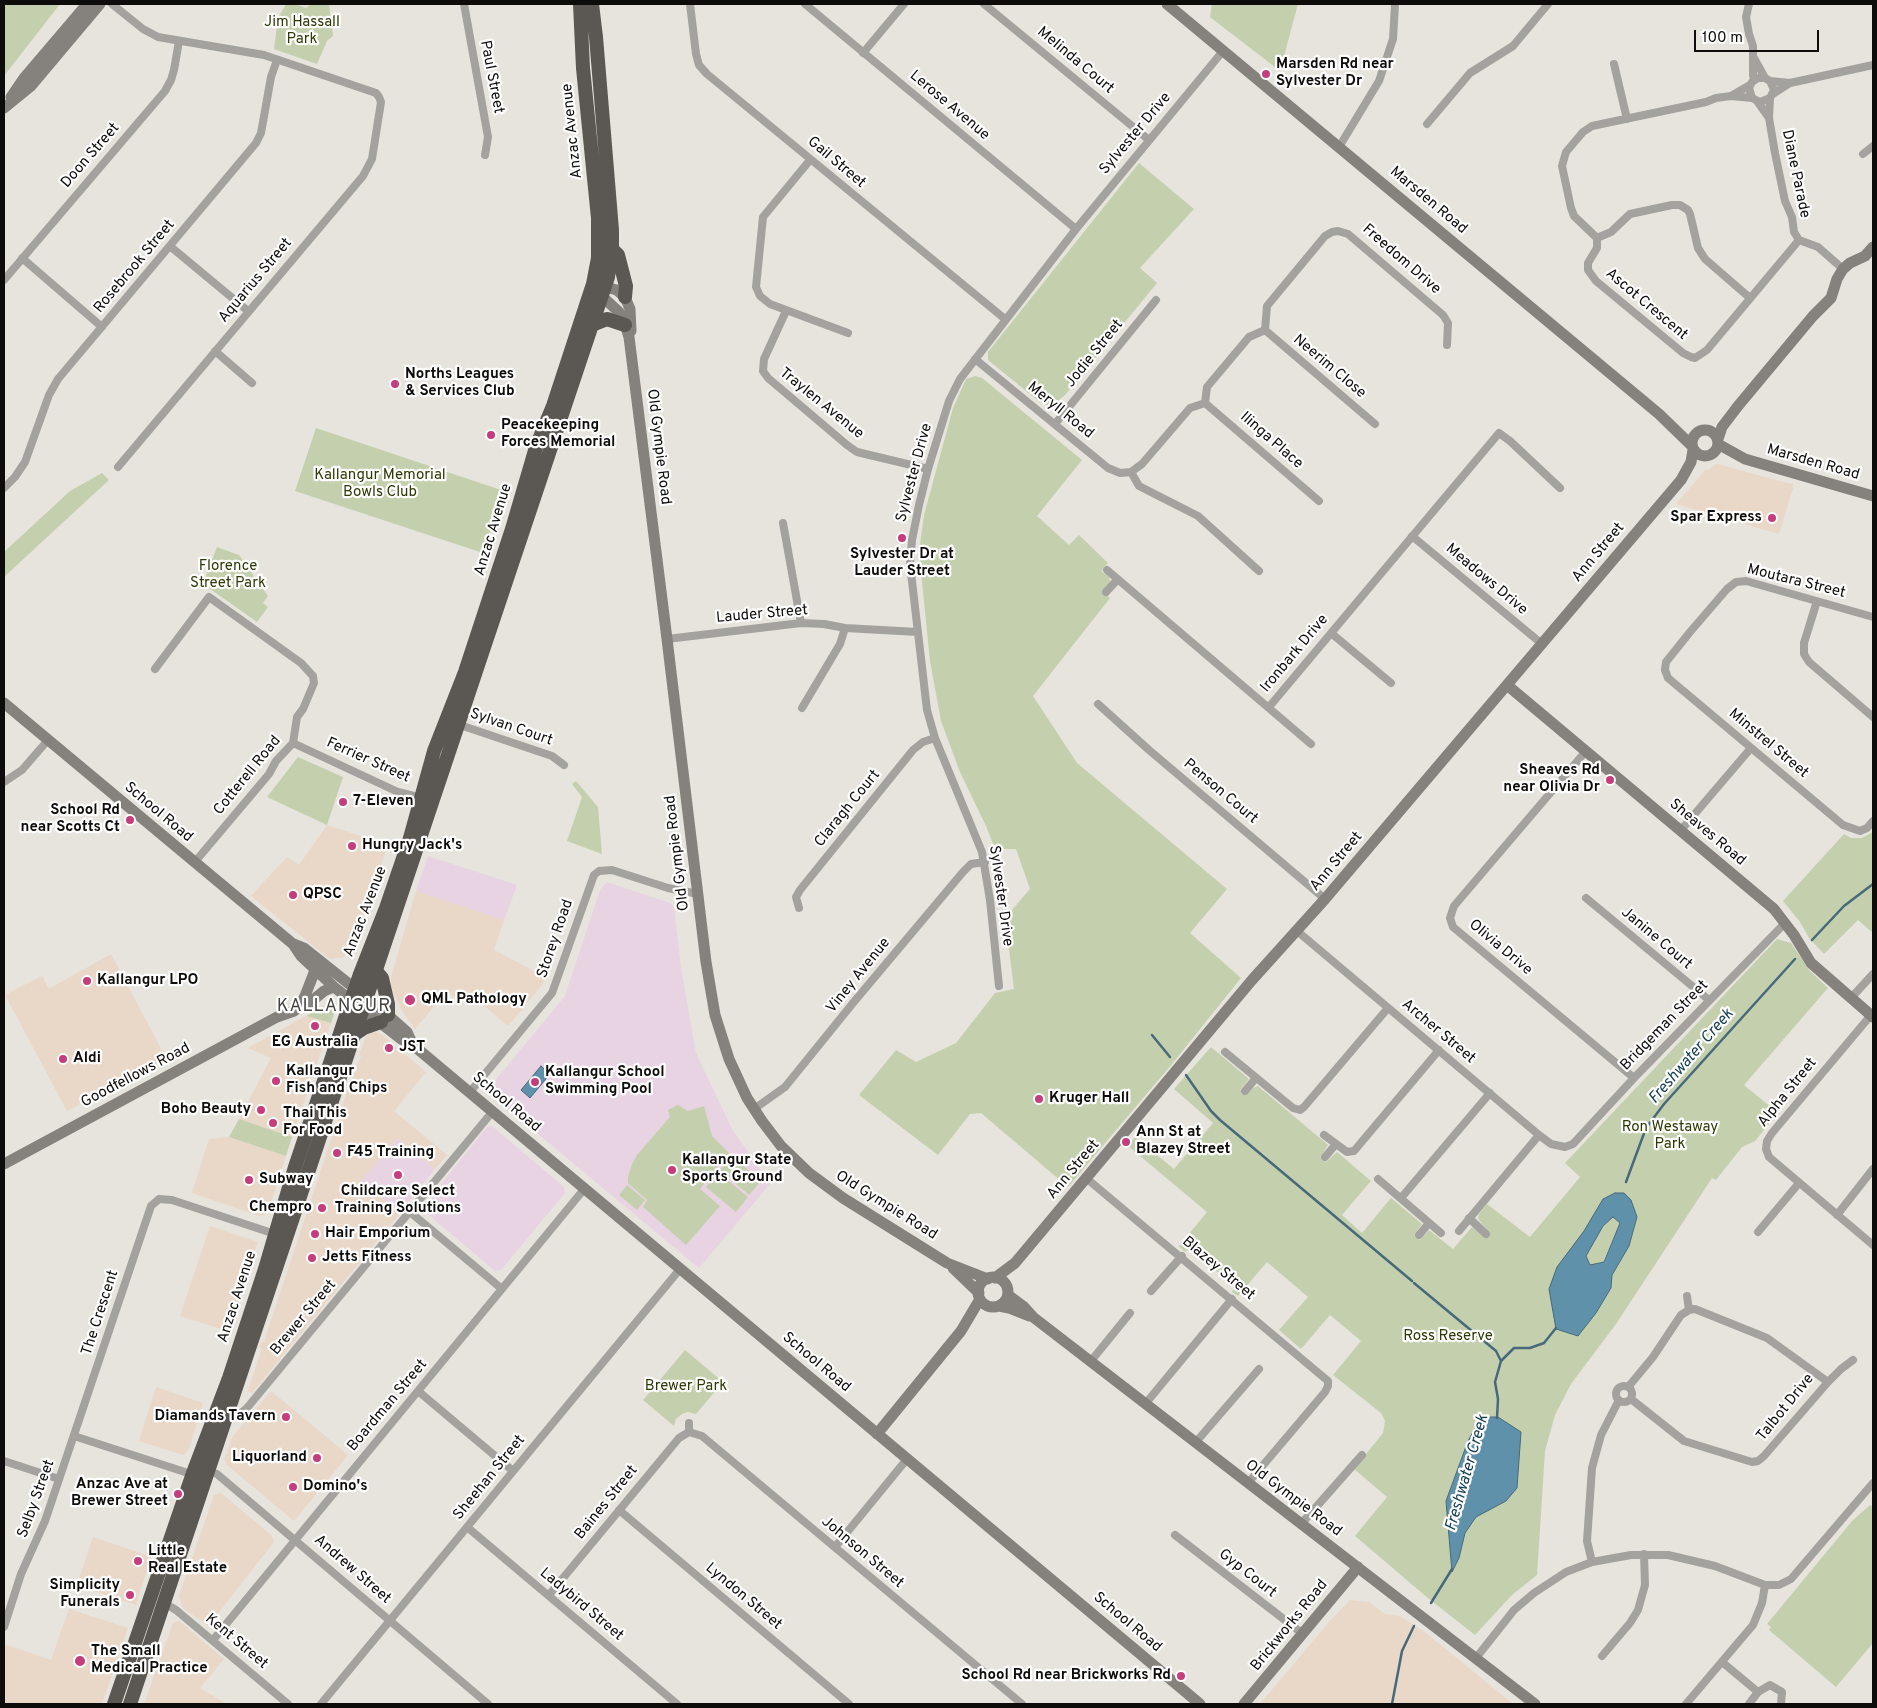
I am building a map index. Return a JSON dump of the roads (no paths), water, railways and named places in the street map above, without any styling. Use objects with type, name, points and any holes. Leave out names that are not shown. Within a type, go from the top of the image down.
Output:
[{"type":"highway","name":"Anzac Avenue","points":[[530,489],[592,325],[598,290],[598,226],[583,68],[580,4]]},
{"type":"highway","name":"Anzac Avenue","points":[[130,1704],[376,971],[452,722],[612,249],[611,213],[592,4]]},
{"type":"highway","points":[[612,249],[618,255],[626,286],[626,297]]},
{"type":"highway","points":[[592,325],[607,319],[627,331]]},
{"type":"highway","name":"Anzac Avenue","points":[[114,1704],[193,1473],[232,1370],[265,1269],[296,1164],[353,994],[410,838],[427,799]]},
{"type":"highway","points":[[355,1034],[384,1019],[388,1004],[382,978],[376,971]]},
{"type":"street","points":[[4,107],[24,78],[87,4]]},
{"type":"street","points":[[4,107],[31,86],[100,4]]},
{"type":"street","points":[[112,4],[148,32],[158,37],[256,53],[277,60]]},
{"type":"street","name":"Paul Street","points":[[464,4],[487,129],[488,142],[484,156]]},
{"type":"street","name":"Gail Street","points":[[690,4],[696,54],[699,65],[707,74],[1005,319]]},
{"type":"street","name":"Lerose Avenue","points":[[805,4],[1076,229]]},
{"type":"street","points":[[862,53],[904,4]]},
{"type":"street","name":"Melinda Court","points":[[984,4],[1149,140]]},
{"type":"street","name":"Marsden Road","points":[[1167,4],[1669,423],[1693,448]]},
{"type":"street","points":[[1340,147],[1379,81],[1393,38],[1395,4]]},
{"type":"street","points":[[1427,124],[1470,73],[1513,46],[1548,4]]},
{"type":"street","points":[[1749,4],[1746,17],[1754,58],[1752,82],[1749,91],[1754,99]]},
{"type":"street","name":"Doon Street","points":[[4,280],[165,91],[174,70],[179,41]]},
{"type":"street","name":"Sylvester Drive","points":[[999,986],[985,862],[979,843],[935,738],[927,710],[910,564],[912,540],[928,469],[949,401],[960,379],[1076,229],[1223,51]]},
{"type":"street","points":[[1754,58],[1773,87],[1772,96]]},
{"type":"street","name":"Aquarius Street","points":[[118,466],[367,170],[374,152],[381,106],[379,97],[371,92],[277,60]]},
{"type":"street","name":"Rosebrook Street","points":[[4,488],[15,477],[25,462],[44,407],[54,385],[253,148],[259,138],[271,77],[277,60]]},
{"type":"street","points":[[1614,64],[1627,119]]},
{"type":"street","points":[[1731,96],[1752,82],[1768,79],[1790,83],[1873,65]]},
{"type":"street","points":[[1750,298],[1704,260],[1698,248],[1690,214],[1688,210],[1680,205],[1630,214],[1611,232],[1597,238],[1579,221],[1571,208],[1562,166],[1564,156],[1587,128],[1706,102],[1716,98],[1731,96],[1764,102],[1790,83]]},
{"type":"street","name":"Diane Parade","points":[[1772,96],[1769,118],[1785,201],[1792,217],[1794,232],[1799,240],[1818,247],[1843,269]]},
{"type":"street","name":"Diane Parade","points":[[1754,99],[1769,118]]},
{"type":"street","points":[[1863,154],[1873,146]]},
{"type":"street","points":[[810,160],[763,218],[756,287],[760,296],[786,311],[848,333]]},
{"type":"street","name":"Freedom Drive","points":[[1264,330],[1267,306],[1325,236],[1338,231],[1348,234],[1443,315],[1448,323],[1447,345]]},
{"type":"street","name":"Ascot Crescent","points":[[1597,238],[1597,248],[1588,263],[1588,270],[1592,277],[1691,358],[1703,354],[1799,240]]},
{"type":"street","points":[[170,246],[248,311]]},
{"type":"street","points":[[1738,406],[1692,438],[1693,448],[1700,456],[1710,456],[1715,452],[1722,427],[1813,316],[1831,298],[1837,279],[1843,269],[1850,263],[1865,256],[1873,247]]},
{"type":"street","points":[[22,258],[102,327]]},
{"type":"street","points":[[598,290],[617,290],[626,297]]},
{"type":"street","name":"Old Gympie Road","points":[[598,290],[619,312],[627,331],[668,639],[706,962],[718,1026],[729,1059],[754,1109],[781,1146],[817,1180],[947,1263],[980,1296]]},
{"type":"street","name":"Old Gympie Road","points":[[626,297],[630,309],[632,329],[627,331]]},
{"type":"street","name":"Jodie Street","points":[[1055,424],[1156,300]]},
{"type":"street","name":"Traylen Avenue","points":[[786,311],[764,359],[763,371],[768,378],[857,452],[928,469]]},
{"type":"street","points":[[1259,571],[1198,516],[1139,486],[1131,472],[1142,464],[1190,408],[1205,403],[1207,387],[1249,337],[1264,330]]},
{"type":"street","name":"Neerim Close","points":[[1264,330],[1375,424]]},
{"type":"street","points":[[215,351],[252,383]]},
{"type":"street","name":"Meryll Road","points":[[975,359],[1108,468],[1120,473],[1131,472]]},
{"type":"street","name":"Ilinga Place","points":[[1205,403],[1319,500]]},
{"type":"street","name":"Marsden Road","points":[[1669,423],[1700,431]]},
{"type":"street","points":[[1700,431],[1712,432],[1718,441]]},
{"type":"street","name":"Ironbark Drive","points":[[1107,570],[1268,707],[1499,433],[1560,488]]},
{"type":"street","name":"Marsden Road","points":[[1718,441],[1745,459]]},
{"type":"street","name":"Ann Street","points":[[1682,480],[1691,462],[1693,448]]},
{"type":"street","name":"Marsden Road","points":[[1710,456],[1745,459],[1873,496]]},
{"type":"street","name":"Ann Street","points":[[991,1278],[1015,1263],[1252,980],[1297,931],[1682,480],[1710,456]]},
{"type":"street","points":[[784,523],[801,624]]},
{"type":"street","name":"Meadows Drive","points":[[1412,536],[1542,644]]},
{"type":"street","points":[[1106,592],[1117,580]]},
{"type":"street","name":"Moutara Street","points":[[1665,670],[1666,662],[1690,632],[1727,589],[1736,582],[1746,581],[1873,617]]},
{"type":"street","name":"Cotterell Road","points":[[154,669],[209,597],[314,676],[314,683],[297,717],[293,743],[276,761],[269,774],[194,863]]},
{"type":"street","points":[[1817,601],[1804,643],[1804,654],[1809,662],[1873,717]]},
{"type":"street","name":"Lauder Street","points":[[668,639],[801,624],[824,624],[845,628],[918,632]]},
{"type":"street","points":[[802,708],[840,644],[845,628]]},
{"type":"street","points":[[1331,633],[1391,683]]},
{"type":"street","name":"Minstrel Street","points":[[1665,670],[1668,678],[1843,825],[1860,831],[1867,828],[1873,821]]},
{"type":"street","name":"Sheaves Road","points":[[1507,685],[1774,909],[1811,963],[1872,1016]]},
{"type":"street","name":"School Road","points":[[4,703],[293,944],[304,948],[334,987],[353,994]]},
{"type":"street","name":"Penson Court","points":[[1098,704],[1325,898]]},
{"type":"street","points":[[1268,707],[1311,744]]},
{"type":"street","name":"Sylvan Court","points":[[452,722],[552,756],[564,765]]},
{"type":"street","name":"Claragh Court","points":[[799,908],[796,897],[800,890],[913,750],[923,742],[935,738]]},
{"type":"street","points":[[4,782],[22,770],[48,740]]},
{"type":"street","name":"Ferrier Street","points":[[293,743],[398,792],[427,799]]},
{"type":"street","points":[[1681,830],[1751,748]]},
{"type":"street","name":"Olivia Drive","points":[[1586,751],[1454,906],[1450,918],[1453,927],[1634,1078]]},
{"type":"street","name":"Viney Avenue","points":[[754,1109],[776,1096],[785,1087],[853,1002],[963,872],[971,864],[985,862]]},
{"type":"street","name":"Storey Road","points":[[470,1092],[552,993],[594,875],[599,871],[612,870],[668,888],[698,894]]},
{"type":"street","name":"Janine Court","points":[[1586,898],[1709,1000]]},
{"type":"street","name":"Bridgeman Street","points":[[1565,1147],[1573,1144],[1634,1078],[1785,923]]},
{"type":"street","name":"Archer Street","points":[[1297,931],[1551,1144],[1565,1147]]},
{"type":"street","points":[[300,1006],[314,963]]},
{"type":"street","name":"School Road","points":[[314,963],[384,1019],[407,1032],[413,1045],[1200,1704]]},
{"type":"street","name":"Goodfellows Road","points":[[4,1164],[282,1015],[299,996],[314,963]]},
{"type":"street","points":[[1851,998],[1873,974]]},
{"type":"street","name":"Goodfellows Road","points":[[282,1015],[290,1014],[300,1006],[307,1005],[324,991],[334,987]]},
{"type":"street","points":[[1225,1052],[1293,1108],[1300,1110],[1388,1008]]},
{"type":"street","name":"Alpha Street","points":[[1872,1016],[1767,1141],[1766,1149],[1769,1157],[1873,1245]]},
{"type":"street","points":[[1324,1135],[1347,1152],[1356,1149],[1439,1050]]},
{"type":"street","points":[[1245,1091],[1256,1078]]},
{"type":"street","points":[[1401,1198],[1490,1093]]},
{"type":"street","name":"Brewer Street","points":[[226,1419],[242,1413],[247,1408],[493,1111]]},
{"type":"street","points":[[1459,1231],[1540,1135]]},
{"type":"street","points":[[1325,1157],[1336,1144]]},
{"type":"street","points":[[1837,1215],[1873,1169]]},
{"type":"street","name":"Blazey Street","points":[[1086,1178],[1182,1256],[1326,1378],[1329,1383],[1325,1392],[1248,1483]]},
{"type":"street","points":[[1378,1179],[1441,1233]]},
{"type":"street","points":[[1758,1232],[1799,1183]]},
{"type":"street","name":"Boardman Street","points":[[212,1640],[585,1188]]},
{"type":"street","name":"The Crescent","points":[[74,1436],[153,1203],[159,1199],[172,1200],[275,1234]]},
{"type":"street","points":[[410,1212],[502,1289]]},
{"type":"street","points":[[1469,1218],[1486,1234]]},
{"type":"street","points":[[1419,1235],[1429,1223]]},
{"type":"street","points":[[1151,1291],[1182,1256]]},
{"type":"street","name":"Old Gympie Road","points":[[947,1263],[991,1278]]},
{"type":"street","name":"Ann Street","points":[[1008,1291],[1015,1263]]},
{"type":"street","name":"Sheehan Street","points":[[321,1704],[680,1269]]},
{"type":"street","points":[[877,1434],[961,1331],[980,1296],[981,1284],[991,1278],[1002,1281],[1008,1291],[1003,1303],[983,1313],[961,1331]]},
{"type":"street","name":"Old Gympie Road","points":[[1008,1291],[1033,1317],[1535,1704]]},
{"type":"street","points":[[980,1296],[986,1305],[996,1306]]},
{"type":"street","points":[[1629,1386],[1653,1358],[1679,1317],[1689,1310],[1687,1296]]},
{"type":"street","points":[[1146,1403],[1232,1300]]},
{"type":"street","name":"Old Gympie Road","points":[[996,1306],[1009,1308],[1033,1317]]},
{"type":"street","name":"Talbot Drive","points":[[1631,1399],[1684,1441],[1752,1462],[1758,1461],[1764,1456],[1828,1382],[1767,1338],[1702,1311],[1689,1310]]},
{"type":"street","points":[[1091,1361],[1130,1313]]},
{"type":"street","points":[[1828,1382],[1853,1360]]},
{"type":"street","points":[[1196,1442],[1258,1369]]},
{"type":"street","points":[[1624,1385],[1629,1386],[1632,1391],[1631,1399],[1627,1402],[1619,1400],[1616,1396],[1617,1390],[1624,1385]]},
{"type":"street","points":[[418,1391],[513,1471]]},
{"type":"street","points":[[1592,1562],[1587,1541],[1592,1468],[1601,1435],[1619,1400]]},
{"type":"street","name":"Baines Street","points":[[549,1595],[689,1428]]},
{"type":"street","name":"Johnson Street","points":[[689,1428],[702,1436],[1022,1704]]},
{"type":"street","points":[[74,1436],[193,1473],[208,1471]]},
{"type":"street","name":"Selby Street","points":[[4,1627],[22,1574],[41,1531],[74,1436]]},
{"type":"street","points":[[1302,1523],[1362,1455]]},
{"type":"street","points":[[835,1547],[908,1459]]},
{"type":"street","points":[[4,1461],[59,1479]]},
{"type":"street","name":"Andrew Street","points":[[208,1471],[222,1477],[488,1704]]},
{"type":"street","points":[[1476,1658],[1501,1625],[1534,1593],[1566,1572],[1592,1562],[1617,1556],[1668,1555],[1693,1560],[1765,1585],[1779,1585],[1791,1580],[1873,1483]]},
{"type":"street","name":"Lyndon Street","points":[[619,1510],[849,1704]]},
{"type":"street","name":"Ladybird Street","points":[[467,1527],[677,1704]]},
{"type":"street","name":"Gyp Court","points":[[1175,1535],[1303,1634]]},
{"type":"street","points":[[1602,1656],[1630,1623],[1638,1610],[1645,1585],[1644,1554]]},
{"type":"street","name":"Brickworks Road","points":[[1244,1704],[1358,1567]]},
{"type":"street","points":[[1686,1704],[1756,1620],[1763,1600],[1765,1585]]},
{"type":"street","name":"Kent Street","points":[[164,1603],[176,1610],[288,1704]]},
{"type":"street","points":[[1722,1662],[1758,1692]]},
{"type":"street","points":[[1749,1704],[1758,1692],[1770,1685],[1782,1692],[1781,1704]]},
{"type":"water","name":"Kallangur School Swimming Pool","points":[[541,1066],[550,1074],[530,1098],[521,1090]]},
{"type":"water","points":[[1615,1193],[1624,1193],[1631,1200],[1637,1217],[1629,1246],[1612,1275],[1611,1288],[1596,1313],[1578,1336],[1556,1329],[1549,1289],[1557,1267],[1584,1231],[1603,1199]],"holes":[[[1613,1217],[1620,1223],[1604,1262],[1590,1265],[1586,1256],[1603,1226]]]},
{"type":"water","points":[[1481,1417],[1498,1417],[1521,1432],[1517,1488],[1506,1501],[1476,1517],[1465,1533],[1459,1558],[1452,1572],[1446,1501],[1468,1441]]},
{"type":"waterway","name":"Freshwater Creek","points":[[1812,940],[1844,906],[1873,884]]},
{"type":"waterway","name":"Freshwater Creek","points":[[1626,1182],[1646,1128],[1664,1104],[1795,959]]},
{"type":"waterway","points":[[1152,1035],[1170,1057]]},
{"type":"waterway","points":[[1186,1075],[1211,1111],[1220,1120],[1412,1281]]},
{"type":"waterway","points":[[1414,1283],[1496,1351],[1501,1361]]},
{"type":"waterway","name":"Freshwater Creek","points":[[1497,1418],[1498,1399],[1495,1382],[1501,1361],[1514,1348],[1530,1348],[1544,1343],[1556,1328]]},
{"type":"waterway","name":"Freshwater Creek","points":[[1431,1603],[1452,1569]]},
{"type":"waterway","name":"Freshwater Creek","points":[[1392,1704],[1402,1651],[1414,1626]]},
{"type":"place","name":"Marsden Rd near Sylvester Dr","points":[[1266,74]]},
{"type":"place","name":"Norths Leagues & Services Club","points":[[395,384]]},
{"type":"place","name":"Peacekeeping Forces Memorial","points":[[491,435]]},
{"type":"place","name":"Spar Express","points":[[1772,518]]},
{"type":"place","name":"Sylvester Dr at Lauder Street","points":[[902,538]]},
{"type":"place","name":"Sheaves Rd near Olivia Dr","points":[[1610,780]]},
{"type":"place","name":"7-Eleven","points":[[343,802]]},
{"type":"place","name":"School Rd near Scotts Ct","points":[[130,820]]},
{"type":"place","name":"Hungry Jack's","points":[[352,846]]},
{"type":"place","name":"QPSC","points":[[293,895]]},
{"type":"place","name":"Kallangur LPO","points":[[87,981]]},
{"type":"place","name":"QML Pathology","points":[[410,1000]]},
{"type":"place","name":"EG Australia","points":[[315,1026]]},
{"type":"place","name":"JST","points":[[389,1048]]},
{"type":"place","name":"Aldi","points":[[63,1059]]},
{"type":"place","name":"Kallangur Fish and Chips","points":[[276,1081]]},
{"type":"place","name":"Kallangur School Swimming Pool","points":[[535,1082]]},
{"type":"place","name":"Kruger Hall","points":[[1039,1099]]},
{"type":"place","name":"Boho Beauty","points":[[261,1110]]},
{"type":"place","name":"Thai This For Food","points":[[273,1123]]},
{"type":"place","name":"Ann St at Blazey Street","points":[[1126,1142]]},
{"type":"place","name":"F45 Training","points":[[337,1153]]},
{"type":"place","name":"Kallangur State Sports Ground","points":[[672,1170]]},
{"type":"place","name":"Childcare Select Training Solutions","points":[[398,1175]]},
{"type":"place","name":"Subway","points":[[249,1180]]},
{"type":"place","name":"Chempro","points":[[322,1208]]},
{"type":"place","name":"Hair Emporium","points":[[315,1234]]},
{"type":"place","name":"Jetts Fitness","points":[[312,1258]]},
{"type":"place","name":"Diamands Tavern","points":[[286,1417]]},
{"type":"place","name":"Liquorland","points":[[317,1458]]},
{"type":"place","name":"Domino's","points":[[293,1487]]},
{"type":"place","name":"Anzac Ave at Brewer Street","points":[[178,1494]]},
{"type":"place","name":"Little Real Estate","points":[[138,1561]]},
{"type":"place","name":"Simplicity Funerals","points":[[130,1595]]},
{"type":"place","name":"The Small Medical Practice","points":[[80,1661]]},
{"type":"place","name":"School Rd near Brickworks Rd","points":[[1181,1676]]},
{"type":"district","name":"KALLANGUR","points":[[334,1007]]},
{"type":"park label","name":"Jim Hassall Park","points":[[302,32]]},
{"type":"park label","name":"Kallangur Memorial Bowls Club","points":[[380,484]]},
{"type":"park label","name":"Florence Street Park","points":[[228,576]]},
{"type":"park label","name":"Ron Westaway Park","points":[[1670,1136]]},
{"type":"park label","name":"Ross Reserve","points":[[1448,1337]]},
{"type":"park label","name":"Brewer Park","points":[[686,1387]]}]
